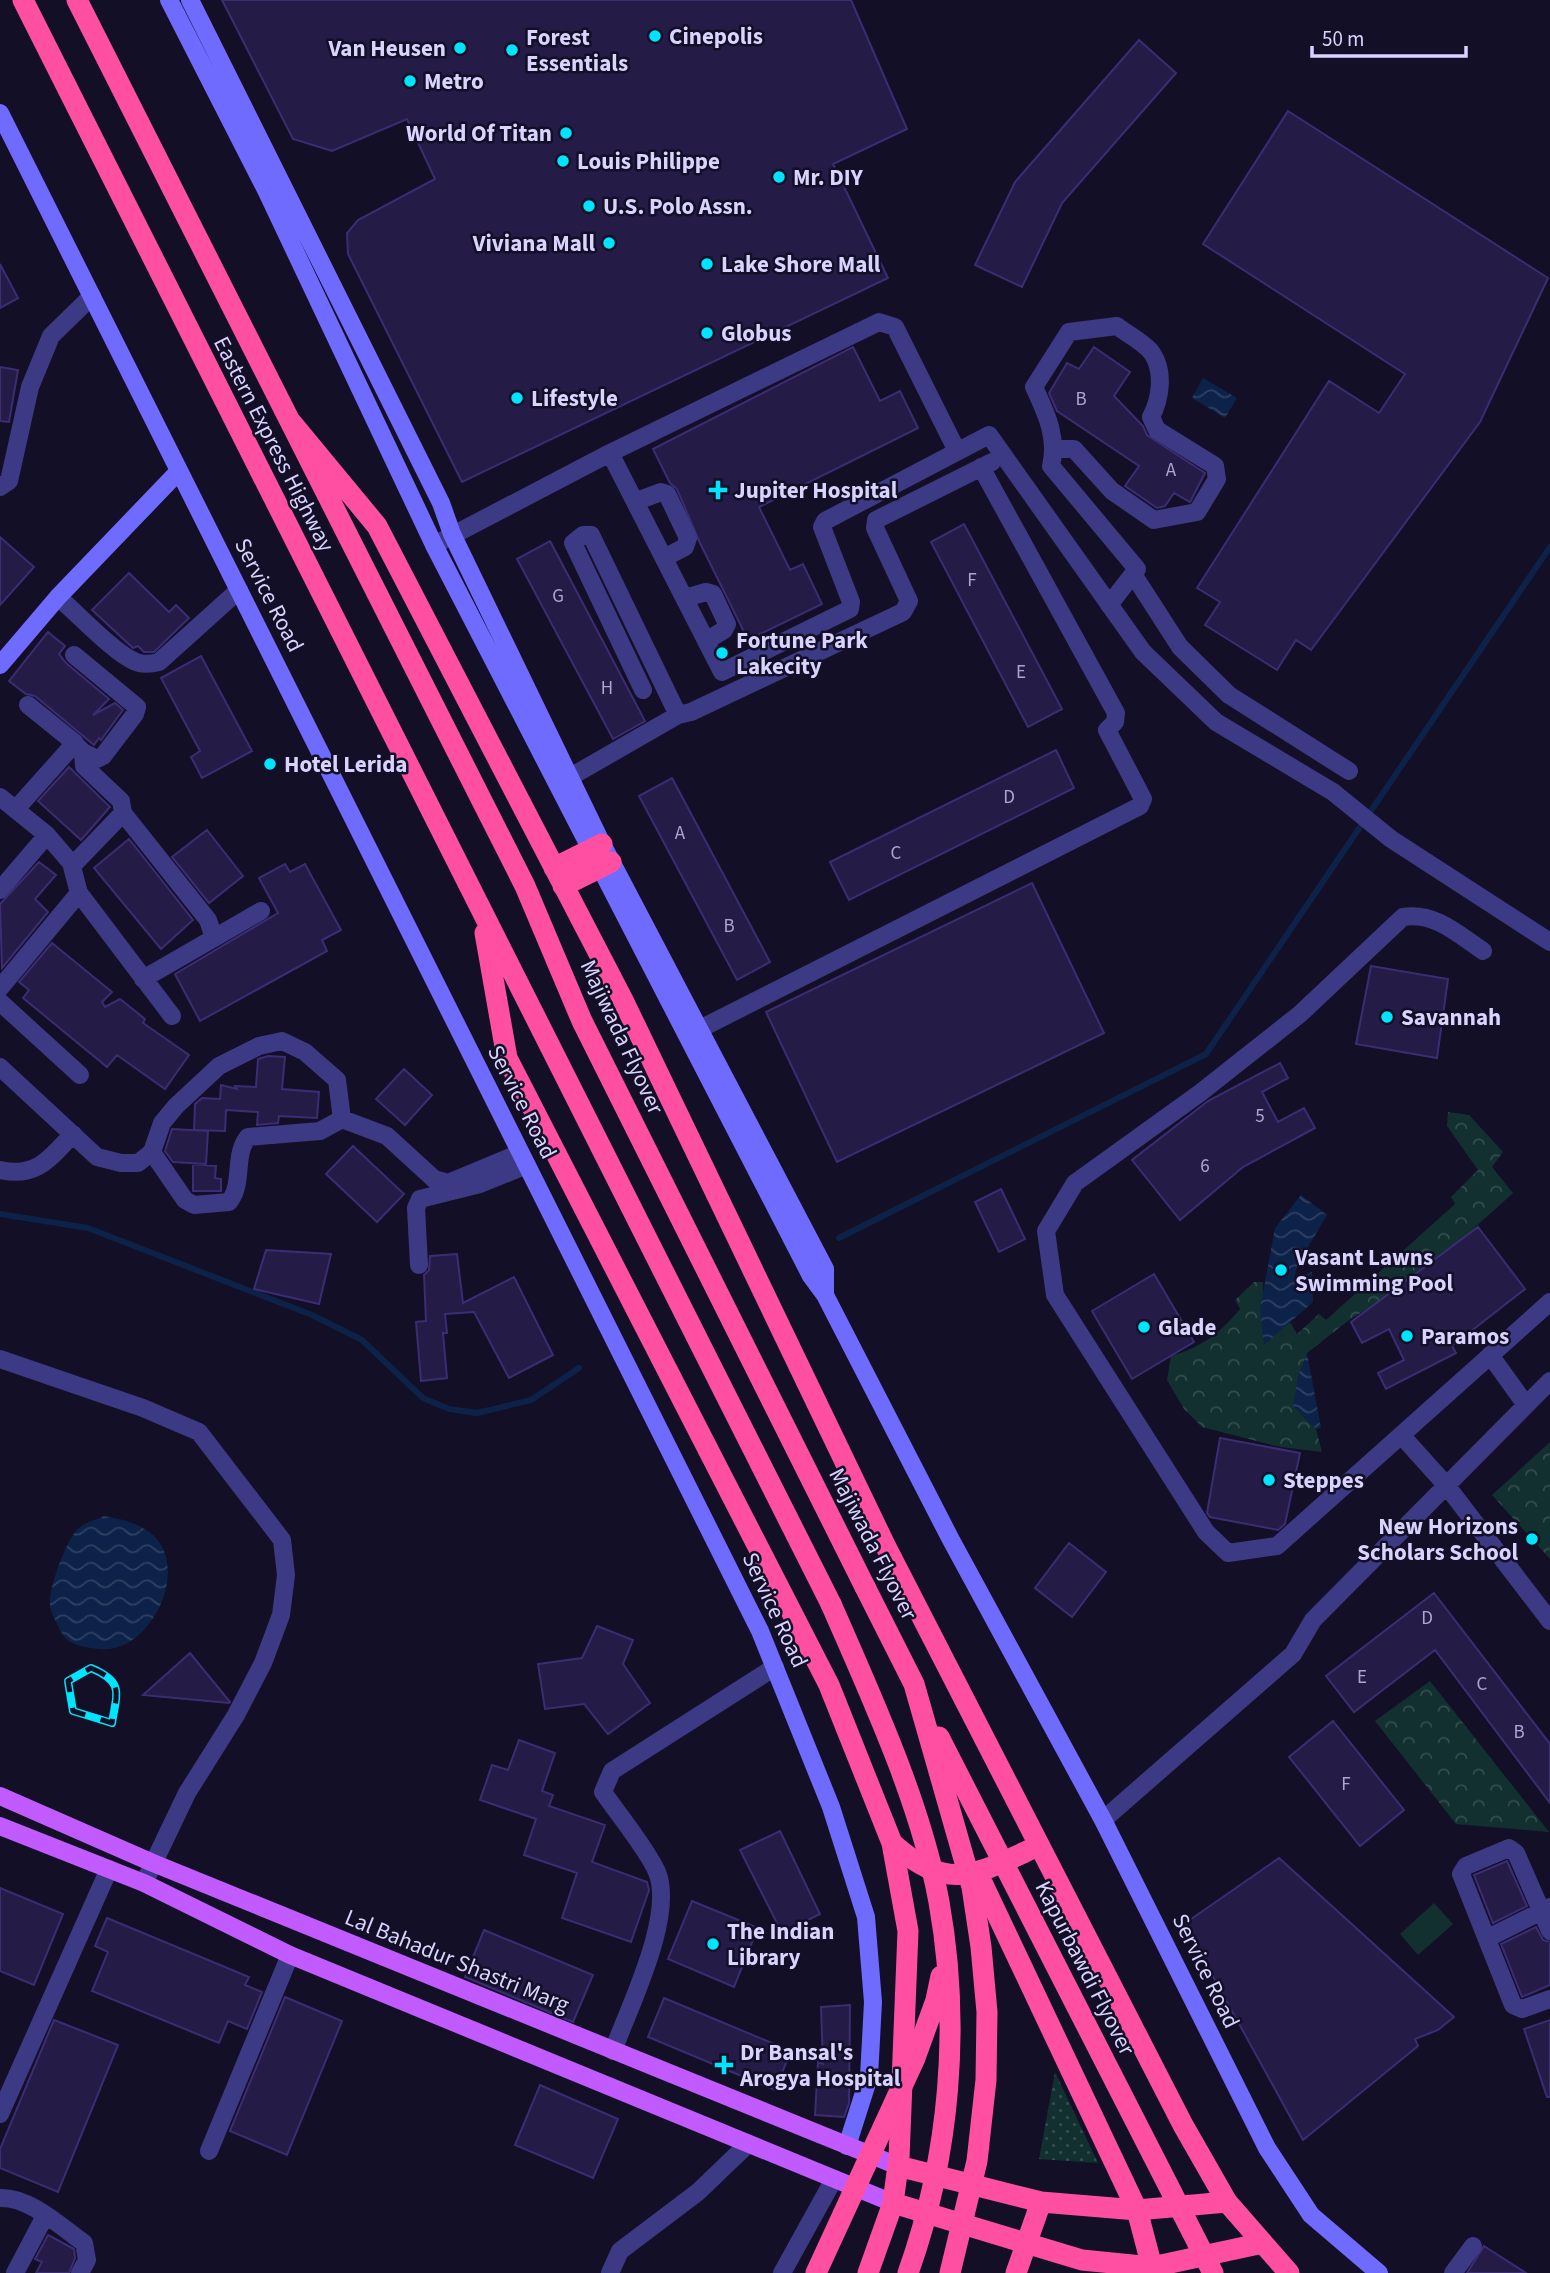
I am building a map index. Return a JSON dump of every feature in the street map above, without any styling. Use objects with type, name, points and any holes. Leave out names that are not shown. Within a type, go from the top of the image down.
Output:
[{"type":"highway","points":[[15,0],[46,49]]},
{"type":"highway","name":"Eastern Express Highway","points":[[23,0],[481,911]]},
{"type":"highway","name":"Eastern Express Highway","points":[[79,0],[525,886]]},
{"type":"highway","points":[[291,422],[377,526],[623,1000],[885,1545],[1182,2125],[1227,2202],[1289,2273]]},
{"type":"highway","points":[[559,877],[601,856]]},
{"type":"highway","name":"Majiwada Flyover","points":[[525,886],[582,1021],[914,1684],[972,1887],[987,2012],[986,2080],[977,2161],[950,2273]]},
{"type":"highway","points":[[481,911],[831,1604],[909,1796],[939,1901],[949,1999],[944,2120],[926,2222],[908,2273]]},
{"type":"highway","points":[[481,911],[507,1058],[829,1685],[892,1843],[908,1931],[898,2166],[893,2203],[869,2273]]},
{"type":"highway","name":"Kapurbawdi Flyover","points":[[914,1684],[1153,2160],[1213,2273]]},
{"type":"highway","points":[[892,1843],[915,1864],[943,1875],[978,1874],[1038,1846]]},
{"type":"highway","points":[[978,1874],[1137,2210],[1154,2270]]},
{"type":"highway","points":[[816,2273],[915,2058],[936,2000],[944,1956]]},
{"type":"highway","points":[[898,2166],[1041,2202],[1137,2210],[1227,2202]]},
{"type":"highway","points":[[1017,2272],[1041,2202]]},
{"type":"highway","points":[[893,2203],[1082,2260],[1120,2268],[1154,2270],[1263,2243]]},
{"type":"main road","name":"Lal Bahadur Shastri Marg","points":[[0,1796],[153,1863],[898,2166]]},
{"type":"main road","points":[[0,1826],[144,1883],[290,1955],[893,2203]]},
{"type":"street","name":"Service Road","points":[[169,0],[265,190],[434,545],[563,781],[693,1032],[825,1269],[825,1295],[950,1538],[1104,1820],[1266,2148],[1311,2215],[1379,2273]]},
{"type":"street","name":"Service Road","points":[[190,0],[441,503],[452,534],[563,781]]},
{"type":"street","name":"Service Road","points":[[0,113],[760,1631],[775,1667],[831,1807],[866,1917],[873,2002],[869,2077],[847,2146]]},
{"type":"street","points":[[0,487],[9,481],[30,387],[51,336],[92,296]]},
{"type":"street","points":[[434,545],[610,453],[878,321],[895,327],[957,451]]},
{"type":"street","points":[[1055,449],[1073,449],[1112,491],[1154,520],[1197,512],[1217,478],[1215,466],[1157,430],[1151,417],[1160,400],[1158,373],[1152,354],[1116,326],[1069,332],[1034,387],[1050,422],[1055,449],[1051,466],[1139,567],[1180,647],[1229,695],[1349,771]]},
{"type":"street","points":[[610,453],[722,672],[850,609],[851,602],[822,527],[825,520],[989,435],[1143,652],[1216,722],[1350,805],[1391,838],[1550,942]]},
{"type":"street","points":[[563,781],[678,715],[691,712],[903,612],[909,601],[875,528],[876,520],[1004,456]]},
{"type":"street","points":[[693,1032],[1140,806],[1143,799],[1107,730],[1115,722],[1116,713],[981,467]]},
{"type":"street","points":[[0,665],[58,597],[179,471]]},
{"type":"street","points":[[636,501],[661,492],[667,494],[688,538],[685,547],[664,558]]},
{"type":"street","points":[[643,690],[573,543],[583,536],[592,535],[678,715]]},
{"type":"street","points":[[1109,605],[1139,567]]},
{"type":"street","points":[[58,597],[124,655],[137,663],[149,664],[159,662],[239,590]]},
{"type":"street","points":[[685,598],[706,592],[713,594],[727,624],[724,630],[706,641]]},
{"type":"street","points":[[29,705],[79,748],[97,759],[103,756],[135,714],[136,706],[74,655]]},
{"type":"street","points":[[16,809],[79,748]]},
{"type":"street","points":[[79,748],[84,766],[121,801],[123,813],[208,920],[214,937]]},
{"type":"street","points":[[0,797],[47,835],[72,866],[79,893],[172,1016]]},
{"type":"street","points":[[72,866],[123,813]]},
{"type":"street","points":[[0,890],[47,835]]},
{"type":"street","points":[[0,988],[79,893]]},
{"type":"street","points":[[143,979],[261,911]]},
{"type":"street","points":[[1483,951],[1440,922],[1418,915],[1403,917],[1300,1014],[1200,1093],[1076,1183],[1046,1231],[1055,1294],[1206,1532],[1228,1553],[1277,1546],[1550,1302]]},
{"type":"street","points":[[0,1002],[80,1074]]},
{"type":"street","points":[[0,1067],[97,1157],[121,1163],[138,1163],[152,1152],[162,1123],[219,1066],[259,1046],[282,1041],[305,1052],[337,1080],[342,1119]]},
{"type":"street","points":[[152,1152],[185,1200],[194,1205],[229,1202],[235,1195],[241,1145],[248,1137],[320,1131],[342,1119],[387,1136],[434,1179],[448,1183],[524,1159]]},
{"type":"street","points":[[0,1170],[18,1174],[31,1172],[73,1135]]},
{"type":"street","points":[[419,1265],[416,1208],[419,1199],[480,1184],[524,1159]]},
{"type":"street","points":[[1490,1355],[1526,1405]]},
{"type":"street","points":[[0,1359],[143,1408],[199,1432],[282,1540],[286,1575],[281,1615],[263,1663],[236,1715],[187,1793],[144,1883]]},
{"type":"street","points":[[1104,1820],[1293,1654],[1313,1620],[1550,1381]]},
{"type":"street","points":[[1402,1436],[1446,1485],[1550,1621]]},
{"type":"street","points":[[613,2051],[649,1951],[660,1910],[661,1890],[656,1871],[603,1792],[612,1772],[775,1667]]},
{"type":"street","points":[[1550,1931],[1546,1909],[1516,1853],[1509,1848],[1466,1866],[1461,1874],[1513,2005],[1522,2009],[1550,1999]]},
{"type":"street","points":[[0,2114],[109,1869]]},
{"type":"street","points":[[1488,1938],[1546,1909]]},
{"type":"street","points":[[209,2151],[290,1955]]},
{"type":"street","points":[[610,2273],[620,2251],[698,2192],[748,2144]]},
{"type":"street","points":[[782,2273],[834,2179]]},
{"type":"street","points":[[0,2198],[13,2197],[84,2243],[87,2260],[80,2273]]},
{"type":"street","points":[[15,2273],[45,2216]]},
{"type":"street","points":[[1453,2273],[1473,2246]]},
{"type":"green space","points":[[1448,1112],[1469,1115],[1503,1152],[1492,1167],[1513,1193],[1421,1276],[1349,1320],[1307,1353],[1293,1406],[1316,1429],[1322,1452],[1280,1447],[1202,1427],[1184,1409],[1167,1380],[1171,1356],[1201,1344],[1218,1332],[1240,1309],[1235,1300],[1254,1282],[1263,1282],[1264,1344],[1290,1322],[1297,1334],[1319,1314],[1326,1320],[1455,1204],[1451,1197],[1478,1170],[1447,1126]]},
{"type":"green space","name":"New Horizons Scholars School","points":[[1550,1442],[1550,1559],[1492,1495]]},
{"type":"green space","points":[[1430,1681],[1549,1832],[1456,1824],[1375,1721]]},
{"type":"green space","points":[[1434,1903],[1453,1924],[1418,1955],[1400,1934]]},
{"type":"green space","points":[[1055,2072],[1098,2163],[1039,2159]]},
{"type":"water","points":[[1203,378],[1237,398],[1225,418],[1192,398]]},
{"type":"water","name":"Vasant Lawns Swimming Pool","points":[[1301,1195],[1327,1215],[1298,1264],[1294,1278],[1312,1272],[1313,1302],[1264,1345],[1260,1309],[1275,1228]]},
{"type":"water","points":[[1307,1353],[1321,1428],[1316,1429],[1293,1406],[1298,1376]]},
{"type":"water","points":[[104,1516],[123,1520],[148,1531],[163,1548],[167,1563],[164,1596],[157,1612],[135,1638],[112,1649],[81,1646],[67,1639],[62,1634],[50,1605],[55,1576],[75,1532],[85,1524]]},
{"type":"building","name":"Lake Shore Mall","points":[[222,0],[851,0],[907,129],[833,164],[888,278],[462,482],[348,254],[347,233],[358,220],[435,179],[407,119],[332,151],[293,139]]},
{"type":"building","points":[[1139,40],[1176,73],[1062,203],[1022,287],[975,265],[1015,182]]},
{"type":"building","points":[[1288,111],[1548,278],[1480,422],[1311,650],[1296,640],[1277,670],[1205,625],[1220,602],[1197,588],[1329,381],[1379,413],[1405,374],[1203,244]]},
{"type":"building","points":[[0,264],[18,298],[0,308]]},
{"type":"building","points":[[853,347],[880,401],[900,391],[918,428],[759,507],[790,570],[803,564],[822,604],[748,640],[699,541],[677,489],[670,483],[653,449]]},
{"type":"building","points":[[1094,347],[1130,372],[1114,396],[1143,426],[1147,435],[1205,473],[1190,502],[1174,493],[1165,506],[1157,508],[1125,486],[1139,466],[1057,411],[1049,393],[1067,363],[1079,369]]},
{"type":"building","points":[[0,367],[18,370],[9,422],[0,421]]},
{"type":"building","points":[[964,524],[1062,709],[1028,727],[931,542]]},
{"type":"building","points":[[0,537],[34,567],[0,605]]},
{"type":"building","points":[[550,541],[645,721],[613,739],[517,559]]},
{"type":"building","points":[[129,573],[169,612],[176,605],[189,618],[154,652],[144,652],[138,646],[133,648],[92,610]]},
{"type":"building","points":[[48,632],[65,646],[59,654],[66,663],[109,699],[93,715],[115,703],[123,710],[101,740],[99,738],[94,745],[35,696],[26,694],[9,681]]},
{"type":"building","points":[[201,656],[252,751],[202,778],[191,757],[200,751],[161,678]]},
{"type":"building","points":[[1056,750],[1074,788],[849,900],[830,862]]},
{"type":"building","points":[[69,767],[110,807],[81,840],[38,801]]},
{"type":"building","points":[[672,778],[770,962],[737,980],[639,796]]},
{"type":"building","points":[[207,830],[243,876],[209,903],[172,857]]},
{"type":"building","points":[[129,839],[193,920],[161,949],[94,868]]},
{"type":"building","points":[[39,862],[56,875],[35,899],[48,912],[2,968],[0,904]]},
{"type":"building","points":[[285,864],[290,872],[305,864],[341,930],[322,940],[327,951],[200,1021],[175,974],[278,913],[259,878]]},
{"type":"building","points":[[1032,883],[1104,1033],[837,1162],[766,1012]]},
{"type":"building","points":[[52,943],[112,992],[102,1002],[105,1007],[120,999],[145,1019],[143,1023],[189,1055],[165,1089],[117,1055],[107,1067],[23,998],[29,990],[19,982]]},
{"type":"building","name":"Savannah","points":[[1371,966],[1448,979],[1437,1058],[1356,1044]]},
{"type":"building","points":[[268,1056],[285,1057],[282,1089],[319,1092],[317,1118],[279,1116],[278,1123],[257,1125],[258,1112],[226,1110],[225,1131],[194,1130],[195,1104],[202,1098],[220,1099],[221,1085],[237,1089],[235,1086],[256,1087],[258,1059]]},
{"type":"building","points":[[1280,1063],[1288,1078],[1262,1092],[1278,1122],[1304,1108],[1315,1128],[1243,1167],[1180,1220],[1132,1160],[1208,1101]]},
{"type":"building","points":[[404,1069],[432,1095],[405,1125],[376,1099]]},
{"type":"building","points":[[172,1129],[208,1131],[206,1164],[173,1162],[165,1151]]},
{"type":"building","points":[[353,1146],[404,1194],[377,1222],[326,1174]]},
{"type":"building","points":[[193,1164],[216,1166],[215,1178],[221,1179],[221,1191],[193,1191]]},
{"type":"building","points":[[1001,1189],[1025,1239],[999,1252],[975,1202]]},
{"type":"building","points":[[1478,1227],[1525,1289],[1452,1346],[1456,1353],[1386,1389],[1378,1373],[1404,1360],[1389,1329],[1362,1343],[1351,1322]]},
{"type":"building","points":[[266,1250],[331,1254],[319,1304],[254,1289]]},
{"type":"building","points":[[457,1254],[463,1303],[514,1277],[553,1355],[509,1378],[474,1312],[445,1314],[447,1333],[443,1333],[447,1378],[421,1381],[416,1322],[426,1321],[424,1275],[429,1270],[430,1256]]},
{"type":"building","name":"Glade","points":[[1154,1274],[1194,1342],[1132,1379],[1092,1311]]},
{"type":"building","name":"Steppes","points":[[1220,1438],[1300,1453],[1285,1524],[1278,1530],[1210,1517],[1207,1513]]},
{"type":"building","points":[[1069,1543],[1106,1572],[1072,1617],[1035,1588]]},
{"type":"building","points":[[1434,1593],[1550,1744],[1550,1803],[1435,1650],[1354,1712],[1326,1676]]},
{"type":"building","points":[[597,1626],[633,1640],[623,1664],[650,1703],[608,1734],[584,1704],[545,1709],[538,1664],[582,1658]]},
{"type":"building","points":[[190,1653],[230,1702],[229,1703],[143,1695]]},
{"type":"building","points":[[1333,1721],[1404,1810],[1360,1846],[1289,1757]]},
{"type":"building","points":[[519,1740],[555,1753],[542,1791],[553,1795],[549,1806],[605,1825],[592,1862],[647,1882],[649,1890],[631,1942],[562,1918],[577,1873],[524,1855],[536,1819],[480,1800],[492,1765],[508,1770]]},
{"type":"building","points":[[780,1831],[820,1914],[782,1933],[740,1850]]},
{"type":"building","points":[[1279,1858],[1454,2017],[1438,2030],[1415,2039],[1418,2046],[1303,2140],[1184,1924]]},
{"type":"building","points":[[1507,1861],[1527,1906],[1493,1923],[1474,1875]]},
{"type":"building","points":[[0,1888],[63,1914],[34,1985],[0,1971]]},
{"type":"building","name":"The Indian Library","points":[[692,1901],[758,1928],[734,1987],[668,1959]]},
{"type":"building","points":[[107,1918],[249,1977],[245,1985],[262,1992],[247,2029],[228,2021],[219,2043],[92,1991],[108,1952],[95,1946]]},
{"type":"building","points":[[1536,1927],[1543,1940],[1550,1942],[1550,1985],[1522,1997],[1501,1944]]},
{"type":"building","points":[[484,1930],[593,1975],[573,2022],[465,1977]]},
{"type":"building","points":[[285,1997],[342,2021],[287,2155],[230,2131]]},
{"type":"building","points":[[664,1998],[791,2051],[775,2090],[648,2037]]},
{"type":"building","points":[[850,2005],[849,2103],[844,2117],[815,2115],[818,2062],[823,2064],[821,2007]]},
{"type":"building","points":[[54,2020],[118,2045],[58,2192],[0,2168],[0,2149]]},
{"type":"building","points":[[1550,2020],[1550,2097],[1547,2097],[1524,2029]]},
{"type":"building","points":[[540,2085],[618,2119],[593,2178],[515,2145]]},
{"type":"building","points":[[48,2235],[74,2249],[75,2258],[69,2273],[36,2273],[42,2262],[35,2259]]},
{"type":"building","points":[[1484,2246],[1526,2273],[1467,2273]]},
{"type":"waterway","points":[[839,1238],[1206,1054],[1550,547]]},
{"type":"waterway","points":[[0,1214],[88,1228],[312,1315],[362,1340],[423,1398],[449,1409],[477,1413],[531,1400],[579,1368]]},
{"type":"railway","points":[[91,1668],[109,1678],[116,1689],[112,1723],[73,1711],[68,1681],[91,1668]]},
{"type":"place","name":"Cinepolis","points":[[655,36]]},
{"type":"place","name":"Van Heusen","points":[[460,48]]},
{"type":"place","name":"Forest Essentials","points":[[512,50]]},
{"type":"place","name":"Metro","points":[[410,81]]},
{"type":"place","name":"World Of Titan","points":[[566,133]]},
{"type":"place","name":"Louis Philippe","points":[[563,161]]},
{"type":"place","name":"Mr. DIY","points":[[779,177]]},
{"type":"place","name":"U.S. Polo Assn.","points":[[589,206]]},
{"type":"place","name":"Viviana Mall","points":[[609,243]]},
{"type":"place","name":"Lake Shore Mall","points":[[707,264]]},
{"type":"place","name":"Globus","points":[[707,333]]},
{"type":"place","name":"Lifestyle","points":[[517,398]]},
{"type":"place","name":"Jupiter Hospital","points":[[718,490]]},
{"type":"place","name":"Fortune Park Lakecity","points":[[722,653]]},
{"type":"place","name":"Hotel Lerida","points":[[270,764]]},
{"type":"place","name":"Savannah","points":[[1387,1017]]},
{"type":"place","name":"Vasant Lawns Swimming Pool","points":[[1281,1270]]},
{"type":"place","name":"Glade","points":[[1144,1327]]},
{"type":"place","name":"Paramos","points":[[1407,1336]]},
{"type":"place","name":"Steppes","points":[[1269,1480]]},
{"type":"place","name":"New Horizons Scholars School","points":[[1532,1539]]},
{"type":"place","name":"The Indian Library","points":[[713,1944]]},
{"type":"place","name":"Dr Bansal's Arogya Hospital","points":[[724,2065]]}]
